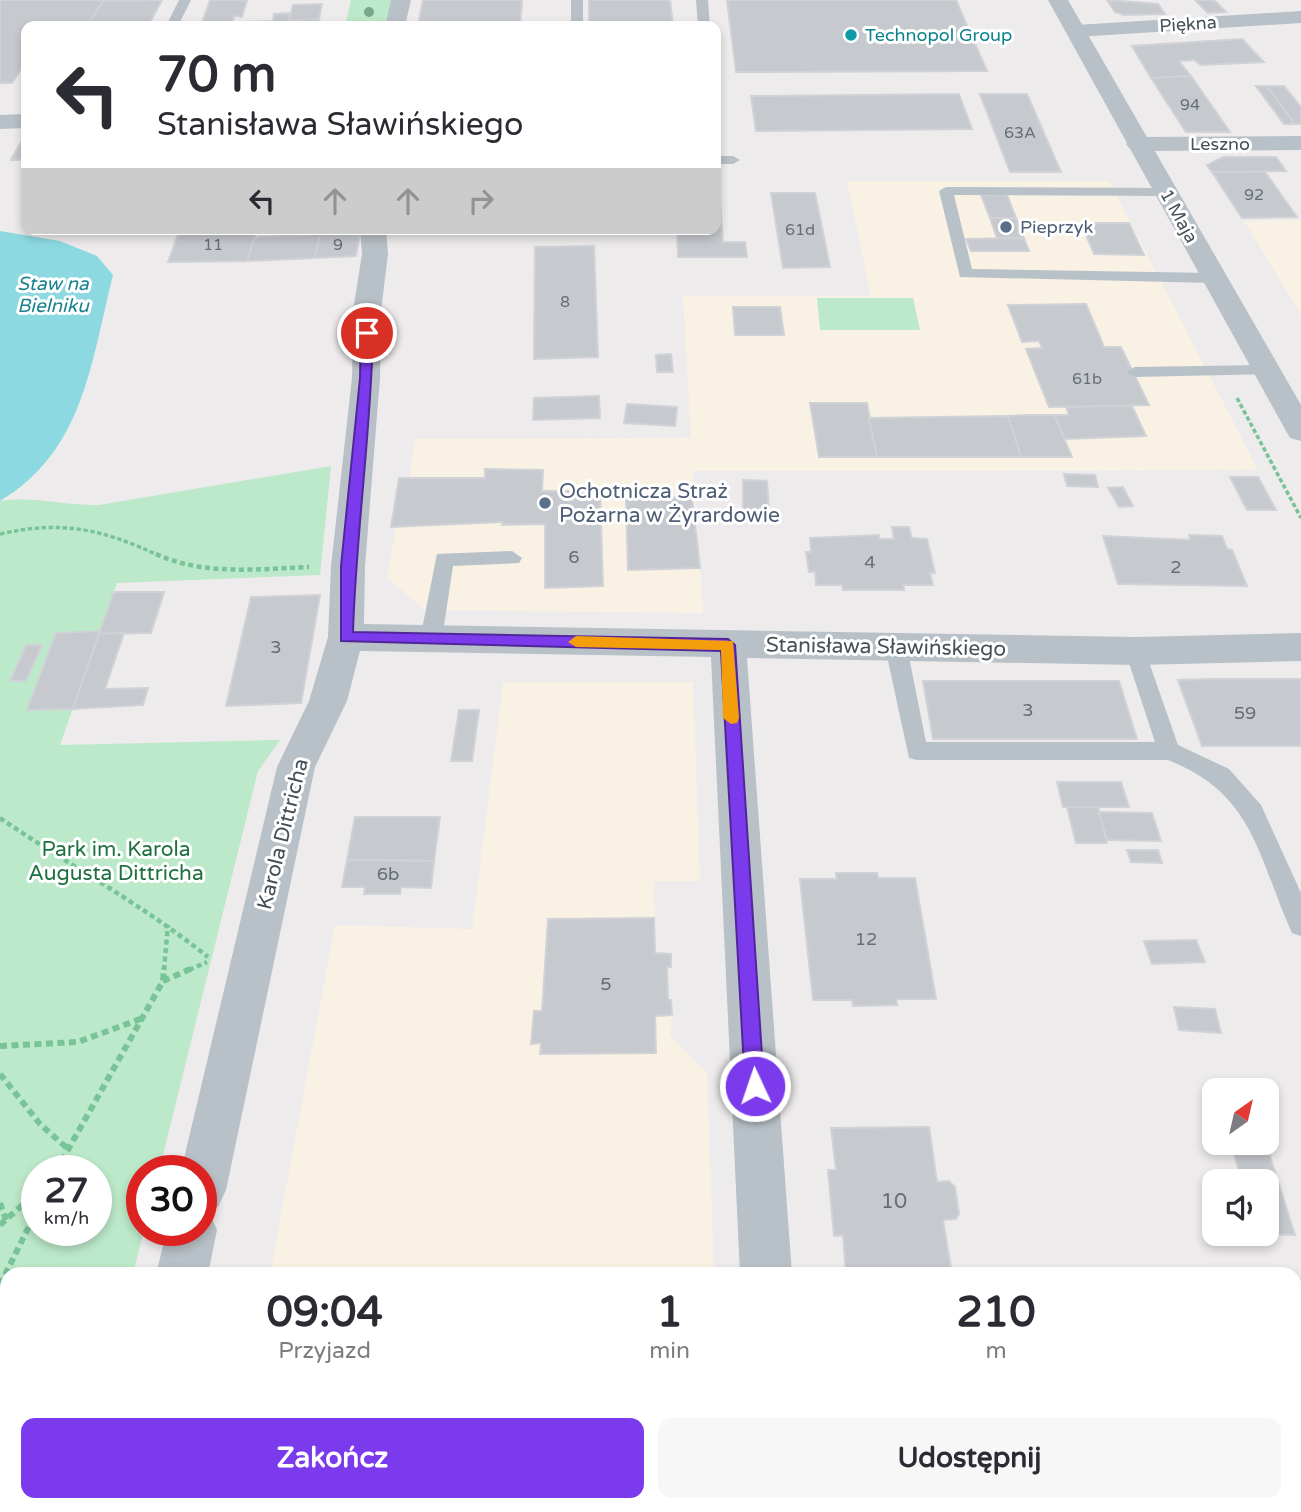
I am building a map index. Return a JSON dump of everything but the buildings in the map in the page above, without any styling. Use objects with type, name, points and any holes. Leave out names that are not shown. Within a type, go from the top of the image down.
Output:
[{"type":"street","points":[[396,21],[401,0]]},
{"type":"street","name":"1 Maja","points":[[1058,0],[1301,431]]},
{"type":"street","name":"Piękna","points":[[1076,31],[1301,17]]},
{"type":"street","points":[[0,122],[21,121]]},
{"type":"street","name":"Leszno","points":[[1138,144],[1301,143]]},
{"type":"street","name":"Karola Dittricha","points":[[209,1155],[296,768],[328,701],[346,637],[348,566],[366,378],[367,311],[375,254],[373,235]]},
{"type":"street","name":"Stanisława Sławińskiego","points":[[346,637],[1136,651],[1301,647]]},
{"type":"street","points":[[728,645],[766,1267]]},
{"type":"street","points":[[184,1267],[189,1246]]},
{"type":"lane","points":[[174,21],[185,0]]},
{"type":"lane","points":[[577,0],[577,21]]},
{"type":"lane","points":[[702,0],[704,21]]},
{"type":"lane","points":[[721,160],[733,160]]},
{"type":"lane","points":[[1165,192],[946,191],[965,274],[1213,278]]},
{"type":"lane","points":[[1135,372],[1265,370]]},
{"type":"lane","points":[[431,639],[444,559],[512,558]]},
{"type":"lane","points":[[896,647],[917,751],[1169,751],[1195,761],[1226,780],[1253,811],[1301,925]]},
{"type":"lane","points":[[1136,651],[1169,751]]},
{"type":"path","points":[[0,534],[40,525],[67,524],[101,530],[184,565],[244,569],[320,567]]},
{"type":"path","points":[[0,818],[76,870],[168,925],[211,960],[163,981]]},
{"type":"path","points":[[65,1155],[163,981],[168,925]]},
{"type":"path","points":[[0,1046],[78,1042],[144,1017]]},
{"type":"path","points":[[0,1074],[33,1116],[68,1149]]},
{"type":"path","points":[[0,1203],[3,1223]]},
{"type":"path","points":[[3,1223],[21,1207]]},
{"type":"path","points":[[9,1267],[21,1243]]},
{"type":"shaded area","points":[[847,181],[1109,181],[1258,470],[693,471],[703,613],[425,610],[387,578],[396,529],[391,527],[399,480],[409,480],[415,439],[691,438],[683,296],[871,296]]},
{"type":"shaded area","points":[[1301,220],[1301,314],[1244,221]]},
{"type":"shaded area","points":[[503,682],[693,682],[700,881],[654,881],[655,953],[671,954],[671,967],[667,968],[668,999],[671,1000],[672,1015],[670,1036],[707,1074],[714,1267],[271,1267],[335,925],[472,929]]},
{"type":"green space","points":[[351,0],[391,0],[386,21],[346,21]]},
{"type":"green space","points":[[817,298],[913,298],[920,330],[820,330]]},
{"type":"green space","name":"Park im. Karola Augusta Dittricha","points":[[331,466],[320,575],[117,583],[60,745],[280,740],[258,771],[163,1155],[126,1155],[126,1246],[140,1246],[135,1267],[0,1267],[0,501],[99,505]]},
{"type":"water","name":"Staw na Bielniku","points":[[0,231],[60,241],[97,256],[113,275],[90,372],[67,430],[50,457],[28,481],[0,501]]},
{"type":"slow traffic","points":[[576,642],[728,645],[731,718]]},
{"type":"place","name":"Technopol Group","points":[[851,35]]},
{"type":"place","name":"Pieprzyk","points":[[1006,227]]},
{"type":"place","name":"Ochotnicza Straż Pożarna w Żyrardowie","points":[[545,503]]},
{"type":"route","points":[[367,333],[366,378],[348,566],[346,637],[728,645],[755,1086]]}]
